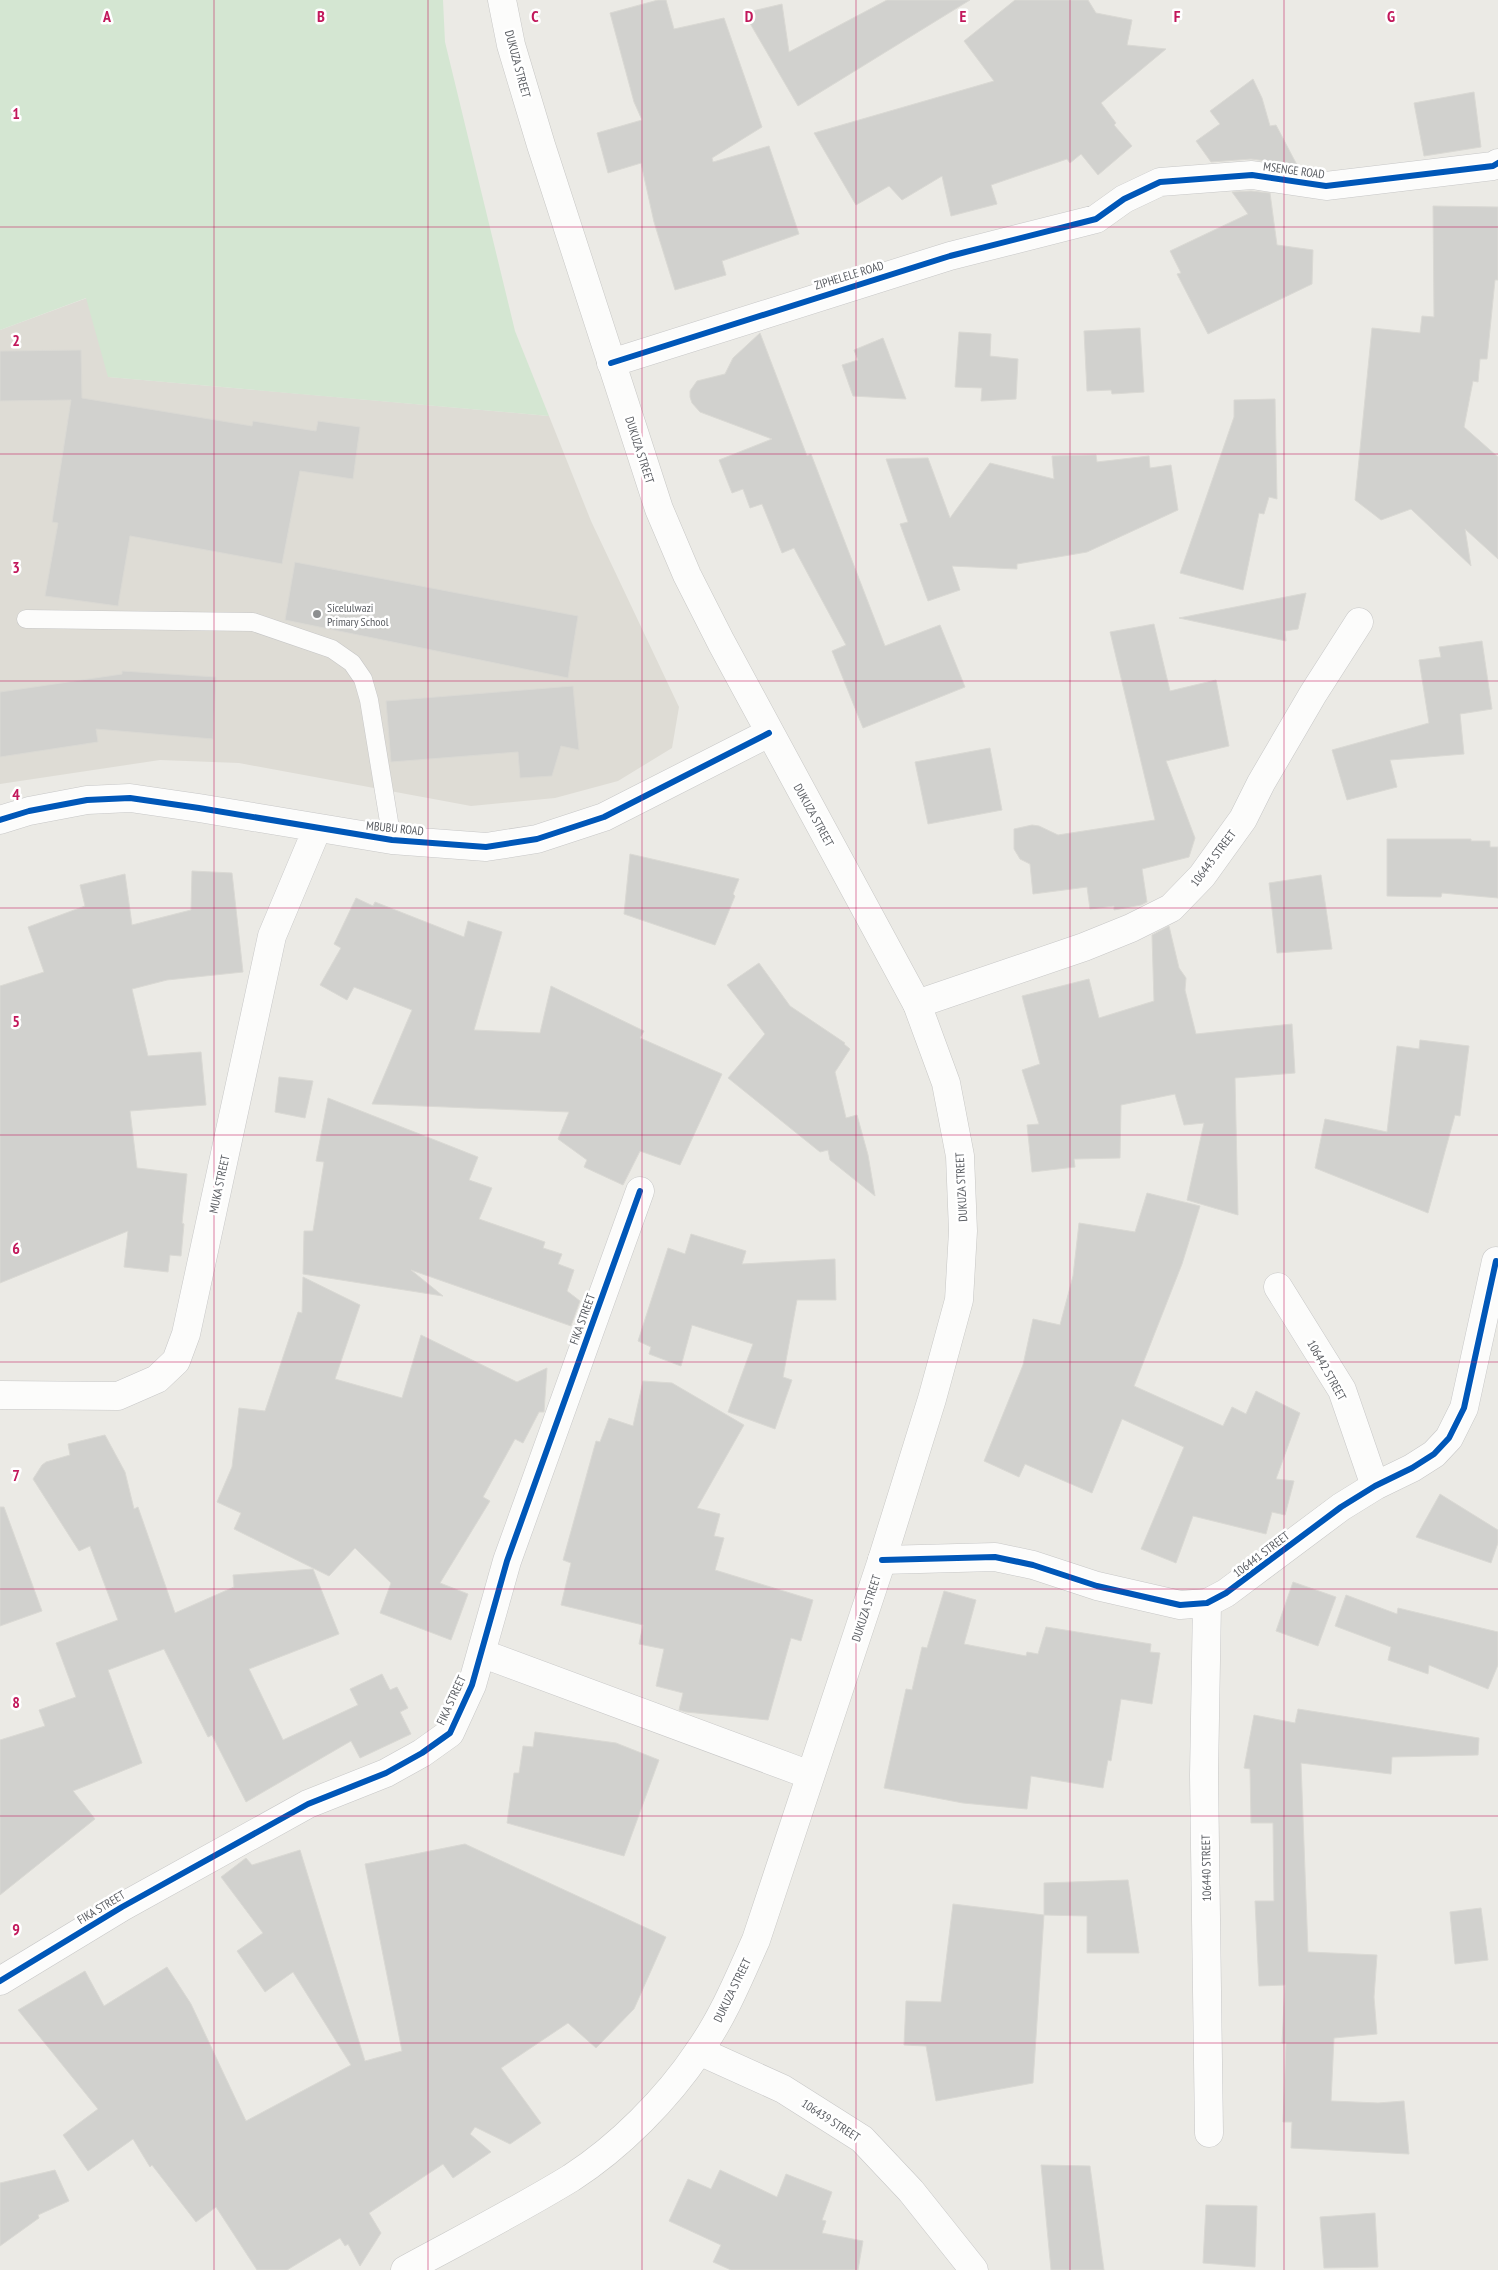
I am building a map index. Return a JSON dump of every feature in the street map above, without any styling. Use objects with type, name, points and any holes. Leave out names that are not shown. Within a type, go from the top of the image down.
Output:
[{"type":"street","name":"DUKUZA STREET","points":[[405,2270],[572,2177],[629,2133],[664,2096],[699,2052],[730,1998],[756,1940],[882,1560],[932,1399],[958,1300],[963,1231],[960,1156],[946,1083],[917,1004],[769,733],[684,567],[659,509],[540,146],[511,45],[502,0]]},
{"type":"street","name":"MSENGE ROAD","points":[[1096,219],[1124,199],[1160,182],[1252,175],[1326,186],[1493,166],[1498,163]]},
{"type":"street","name":"ZIPHELELE ROAD","points":[[611,363],[950,256],[1096,219]]},
{"type":"street","name":"106443 STREET","points":[[917,1004],[1092,944],[1131,928],[1171,908],[1202,876],[1242,819],[1313,694],[1359,622]]},
{"type":"street","name":"MBUBU ROAD","points":[[0,820],[29,811],[86,800],[130,798],[392,840],[486,847],[537,839],[604,816],[769,733]]},
{"type":"street","name":"MUKA STREET","points":[[0,1395],[118,1396],[157,1379],[176,1361],[186,1334],[272,936],[317,829]]},
{"type":"street","name":"FIKA STREET","points":[[0,1981],[122,1907],[308,1804],[386,1773],[422,1753],[450,1733],[472,1685],[507,1561],[640,1191]]},
{"type":"street","name":"106441 STREET","points":[[882,1560],[995,1556],[1033,1565],[1097,1586],[1180,1605],[1207,1603],[1226,1593],[1341,1507],[1434,1454],[1449,1438],[1464,1408],[1496,1261]]},
{"type":"street","name":"106442 STREET","points":[[1278,1287],[1342,1390],[1375,1486]]},
{"type":"street","name":"106440 STREET","points":[[1207,1603],[1204,1775],[1209,2133]]},
{"type":"street","points":[[481,1653],[810,1775]]},
{"type":"street","name":"106439 STREET","points":[[699,2052],[783,2089],[862,2139],[911,2191],[974,2270]]},
{"type":"lane","points":[[26,619],[252,622],[332,649],[352,663],[363,679],[370,700],[392,840]]},
{"type":"shaded area","name":"Sicelulwazi Primary School","points":[[87,298],[109,377],[549,416],[591,521],[679,707],[672,748],[618,781],[555,798],[471,806],[239,763],[160,760],[0,784],[0,330]]},
{"type":"green space","points":[[0,0],[443,0],[445,42],[515,331],[549,416],[108,377],[86,298],[0,330]]},
{"type":"building","points":[[658,0],[666,0],[674,29],[724,18],[762,127],[712,158],[713,162],[769,146],[799,234],[722,261],[726,275],[675,290],[654,222],[641,163],[608,173],[597,133],[642,120],[634,102],[610,13]]},
{"type":"building","points":[[887,0],[970,0],[798,106],[744,13],[782,4],[789,52]]},
{"type":"building","points":[[1015,0],[1088,0],[1096,13],[1132,20],[1127,45],[1166,49],[1101,103],[1116,123],[1114,125],[1132,146],[1098,175],[1081,154],[1070,163],[1067,159],[991,185],[997,204],[951,216],[942,176],[902,200],[889,186],[856,205],[814,133],[994,81],[964,41]]},
{"type":"building","points":[[1253,79],[1262,98],[1270,126],[1276,125],[1297,165],[1251,159],[1211,162],[1196,141],[1220,124],[1210,111]]},
{"type":"building","points":[[1474,92],[1481,147],[1424,156],[1414,103]]},
{"type":"building","points":[[1232,192],[1270,193],[1277,245],[1313,250],[1312,284],[1208,334],[1177,274],[1181,273],[1170,251],[1248,214]]},
{"type":"building","points":[[1433,206],[1498,207],[1498,280],[1495,280],[1487,359],[1480,359],[1478,382],[1473,381],[1464,427],[1498,457],[1498,559],[1465,529],[1471,566],[1411,509],[1381,520],[1355,500],[1372,328],[1420,333],[1422,316],[1434,317]]},
{"type":"building","points":[[1140,328],[1144,392],[1112,394],[1111,390],[1087,391],[1084,331]]},
{"type":"building","points":[[959,332],[991,334],[990,356],[1018,359],[1016,399],[981,401],[982,388],[955,387]]},
{"type":"building","points":[[760,333],[807,456],[811,454],[885,646],[940,625],[965,687],[863,728],[832,651],[846,645],[794,548],[782,553],[762,504],[750,508],[743,489],[732,493],[719,460],[772,439],[700,412],[692,403],[690,397],[690,391],[697,381],[725,374],[733,358]]},
{"type":"building","points":[[883,338],[906,399],[853,396],[842,365],[858,360],[854,350]]},
{"type":"building","points":[[81,350],[82,398],[252,426],[253,421],[316,431],[318,421],[360,427],[353,479],[300,471],[282,564],[130,536],[118,606],[45,596],[58,523],[52,522],[71,400],[0,401],[0,351]]},
{"type":"building","points":[[1275,399],[1277,499],[1269,497],[1264,514],[1259,513],[1243,590],[1180,573],[1234,417],[1234,400]]},
{"type":"building","points":[[1096,455],[1097,462],[1149,456],[1150,468],[1171,465],[1178,510],[1087,552],[1017,564],[1017,569],[952,566],[960,590],[928,601],[900,524],[908,522],[886,459],[928,458],[950,518],[990,463],[1054,479],[1052,456]]},
{"type":"building","points":[[295,562],[578,616],[568,678],[285,620]]},
{"type":"building","points":[[1306,593],[1298,629],[1285,631],[1286,641],[1179,618]]},
{"type":"building","points":[[1154,624],[1170,691],[1216,680],[1229,746],[1166,761],[1195,838],[1189,857],[1142,869],[1147,902],[1141,905],[1114,910],[1114,906],[1090,909],[1087,887],[1033,894],[1030,864],[1020,859],[1014,849],[1014,829],[1032,825],[1039,826],[1058,835],[1155,820],[1110,632]]},
{"type":"building","points":[[1482,641],[1492,709],[1460,714],[1464,754],[1390,760],[1397,787],[1347,800],[1332,750],[1429,723],[1419,660],[1441,657],[1439,647]]},
{"type":"building","points":[[122,671],[216,677],[213,739],[96,729],[98,742],[0,757],[0,692],[122,674]]},
{"type":"building","points":[[573,686],[579,750],[561,746],[552,776],[520,778],[518,752],[391,762],[386,701]]},
{"type":"building","points":[[990,748],[1002,810],[928,824],[915,762]]},
{"type":"building","points":[[1387,839],[1471,839],[1471,841],[1490,841],[1490,847],[1498,847],[1498,898],[1442,893],[1441,897],[1387,896]]},
{"type":"building","points":[[630,854],[739,879],[733,894],[735,896],[715,945],[624,914]]},
{"type":"building","points":[[192,871],[232,873],[243,972],[167,980],[132,989],[148,1056],[201,1052],[206,1105],[130,1111],[137,1168],[187,1174],[181,1256],[170,1255],[168,1272],[124,1267],[128,1231],[0,1283],[0,986],[44,972],[28,927],[85,906],[80,885],[125,874],[132,925],[191,910]]},
{"type":"building","points":[[1321,875],[1332,949],[1277,953],[1269,883]]},
{"type":"building","points":[[356,898],[373,906],[375,902],[464,937],[468,921],[502,932],[474,1030],[540,1033],[551,986],[644,1031],[640,1038],[722,1074],[680,1165],[640,1151],[623,1185],[584,1167],[587,1160],[558,1139],[569,1112],[372,1104],[412,1010],[354,987],[347,1000],[320,985],[341,948],[334,944]]},
{"type":"building","points":[[1169,926],[1179,968],[1186,978],[1185,990],[1196,1034],[1292,1024],[1295,1073],[1235,1078],[1238,1215],[1187,1200],[1204,1123],[1184,1125],[1175,1094],[1121,1105],[1120,1158],[1074,1159],[1075,1167],[1032,1172],[1027,1125],[1039,1124],[1022,1070],[1040,1064],[1022,996],[1089,979],[1099,1018],[1154,1001],[1152,935]]},
{"type":"building","points":[[759,963],[790,1006],[845,1043],[850,1049],[835,1072],[846,1118],[857,1115],[868,1155],[875,1196],[830,1160],[828,1150],[820,1152],[728,1078],[765,1034],[727,985]]},
{"type":"building","points":[[1420,1040],[1469,1046],[1460,1116],[1455,1115],[1428,1213],[1315,1168],[1325,1119],[1387,1132],[1397,1046],[1419,1049]]},
{"type":"building","points":[[279,1077],[313,1081],[305,1118],[275,1112]]},
{"type":"building","points":[[328,1098],[478,1157],[469,1180],[492,1188],[479,1219],[545,1242],[543,1248],[562,1254],[558,1264],[574,1270],[567,1291],[580,1301],[571,1326],[411,1270],[443,1296],[303,1274],[304,1231],[313,1231],[324,1162],[316,1161]]},
{"type":"building","points":[[1147,1193],[1200,1206],[1182,1264],[1134,1386],[1223,1426],[1232,1407],[1246,1414],[1256,1391],[1300,1413],[1276,1479],[1294,1481],[1285,1515],[1272,1512],[1266,1534],[1193,1516],[1176,1563],[1141,1549],[1184,1447],[1122,1419],[1092,1493],[1025,1464],[1019,1477],[984,1461],[1023,1365],[1033,1319],[1060,1325],[1073,1276],[1079,1223],[1135,1232]]},
{"type":"building","points":[[691,1234],[746,1251],[742,1264],[835,1259],[836,1300],[797,1300],[783,1377],[792,1380],[775,1429],[728,1412],[753,1344],[692,1325],[681,1366],[649,1354],[651,1347],[638,1341],[668,1248],[685,1254]]},
{"type":"building","points":[[303,1277],[360,1305],[335,1379],[402,1398],[421,1335],[517,1382],[547,1368],[544,1412],[539,1412],[523,1443],[515,1439],[483,1497],[490,1501],[440,1583],[468,1594],[451,1640],[380,1613],[391,1583],[355,1548],[329,1576],[234,1529],[241,1513],[217,1502],[232,1467],[239,1408],[265,1411],[298,1312],[302,1313]]},
{"type":"building","points":[[643,1381],[672,1383],[744,1425],[697,1508],[720,1514],[714,1536],[724,1538],[715,1570],[813,1600],[801,1641],[791,1638],[768,1720],[679,1710],[683,1693],[656,1686],[664,1649],[639,1644],[643,1625],[561,1605],[571,1563],[563,1560],[596,1441],[600,1442],[609,1418],[633,1426]]},
{"type":"building","points":[[105,1435],[125,1472],[134,1509],[138,1507],[175,1613],[234,1587],[233,1575],[313,1569],[339,1634],[249,1669],[283,1740],[358,1705],[350,1689],[382,1674],[390,1690],[397,1687],[408,1708],[400,1712],[411,1734],[360,1758],[351,1741],[246,1802],[212,1735],[208,1737],[164,1649],[108,1670],[142,1763],[73,1791],[95,1819],[0,1895],[0,1740],[45,1726],[39,1710],[76,1697],[56,1643],[118,1620],[90,1546],[79,1551],[33,1479],[46,1462],[70,1455],[68,1444]]},
{"type":"building","points":[[1440,1494],[1498,1530],[1498,1543],[1491,1563],[1416,1537]]},
{"type":"building","points":[[0,1507],[4,1507],[42,1611],[0,1626]]},
{"type":"building","points":[[1293,1582],[1336,1597],[1318,1646],[1276,1631]]},
{"type":"building","points":[[944,1591],[976,1600],[964,1644],[1026,1656],[1027,1652],[1038,1654],[1046,1627],[1151,1644],[1150,1652],[1160,1653],[1152,1704],[1121,1699],[1111,1761],[1108,1760],[1103,1788],[1031,1776],[1027,1809],[963,1803],[884,1788],[906,1689],[912,1690],[922,1647],[927,1648]]},
{"type":"building","points":[[1346,1595],[1397,1614],[1398,1608],[1498,1632],[1498,1665],[1488,1689],[1429,1665],[1428,1674],[1388,1660],[1391,1647],[1335,1626]]},
{"type":"building","points":[[1298,1709],[1479,1738],[1478,1755],[1392,1757],[1391,1774],[1301,1763],[1308,1952],[1377,1955],[1374,1997],[1377,2034],[1334,2038],[1331,2101],[1378,2103],[1404,2101],[1409,2154],[1291,2148],[1292,2122],[1283,2122],[1286,2043],[1282,2043],[1285,1985],[1259,1986],[1255,1901],[1274,1901],[1273,1823],[1251,1823],[1250,1769],[1244,1768],[1254,1715],[1295,1723]]},
{"type":"building","points":[[535,1732],[616,1743],[659,1760],[624,1856],[507,1823],[514,1773],[519,1773],[523,1746],[533,1747]]},
{"type":"building","points":[[465,1844],[666,1937],[634,2009],[596,2048],[568,2023],[501,2068],[541,2123],[510,2144],[475,2127],[470,2134],[491,2152],[453,2178],[443,2164],[369,2213],[381,2233],[360,2266],[348,2244],[345,2246],[340,2238],[287,2270],[257,2270],[216,2207],[196,2222],[152,2165],[150,2167],[133,2139],[88,2171],[63,2135],[98,2109],[18,2010],[85,1971],[104,2006],[167,1967],[191,2004],[246,2121],[351,2065],[293,1972],[265,1992],[237,1951],[263,1933],[221,1877],[246,1858],[252,1865],[300,1850],[365,2061],[402,2051],[365,1864]]},
{"type":"building","points":[[1128,1880],[1139,1953],[1087,1953],[1087,1916],[1044,1915],[1044,1883]]},
{"type":"building","points":[[953,1904],[1044,1915],[1033,2083],[936,2101],[926,2046],[904,2045],[906,2001],[941,2002]]},
{"type":"building","points":[[1481,1908],[1488,1960],[1455,1964],[1450,1912]]},
{"type":"building","points":[[1041,2165],[1090,2166],[1104,2270],[1051,2270]]},
{"type":"building","points":[[55,2170],[69,2201],[38,2215],[39,2218],[0,2246],[0,2183]]},
{"type":"building","points":[[720,2170],[777,2197],[786,2174],[832,2192],[822,2220],[826,2221],[822,2233],[863,2241],[858,2270],[731,2270],[713,2262],[721,2245],[669,2221],[688,2179],[711,2189]]},
{"type":"building","points":[[1206,2205],[1257,2206],[1255,2267],[1203,2263]]},
{"type":"building","points":[[1375,2213],[1378,2267],[1324,2268],[1320,2217]]},
{"type":"cycle path","points":[[611,363],[950,256],[1096,219],[1124,199],[1160,182],[1252,175],[1326,186],[1493,166],[1498,163]]},
{"type":"cycle path","points":[[0,820],[29,811],[87,800],[130,798],[392,840],[486,847],[537,839],[604,817],[769,733]]},
{"type":"cycle path","points":[[0,1981],[122,1907],[308,1804],[386,1773],[422,1753],[450,1733],[472,1685],[507,1561],[640,1191]]},
{"type":"cycle path","points":[[882,1560],[995,1557],[1033,1565],[1097,1586],[1180,1605],[1207,1603],[1226,1593],[1341,1507],[1434,1454],[1449,1438],[1464,1408],[1496,1261]]},
{"type":"place","name":"Sicelulwazi Primary School","points":[[317,614]]}]
